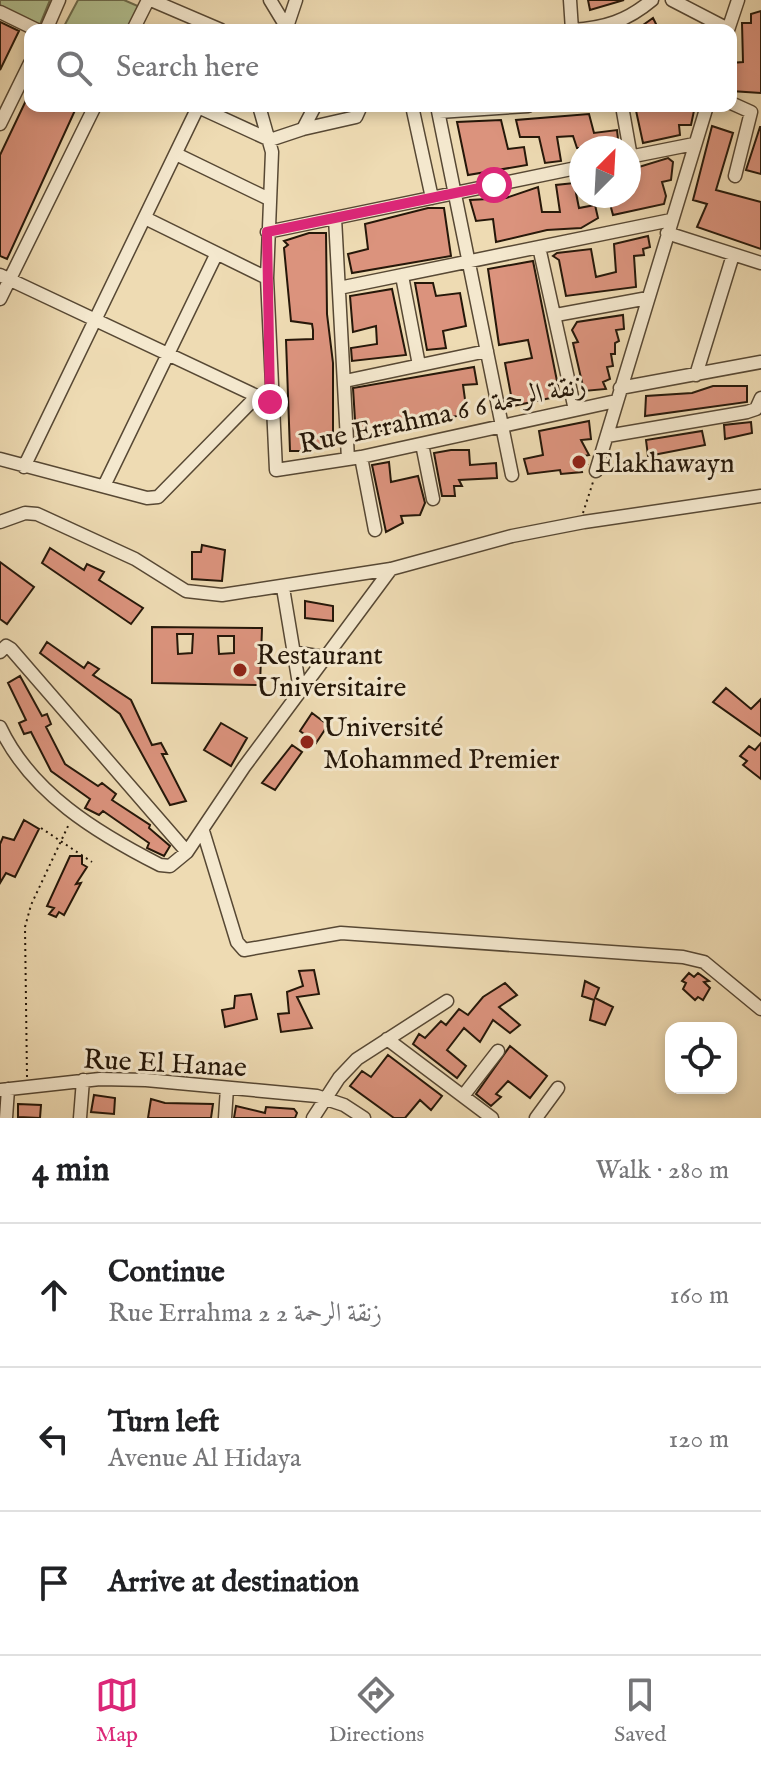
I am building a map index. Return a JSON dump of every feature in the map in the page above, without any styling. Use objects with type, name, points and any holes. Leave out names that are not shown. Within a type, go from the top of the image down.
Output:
[{"type":"street","points":[[49,24],[59,0]]},
{"type":"street","points":[[136,24],[149,0],[207,24]]},
{"type":"street","points":[[270,0],[283,24]]},
{"type":"street","points":[[288,24],[296,0]]},
{"type":"street","points":[[570,0],[572,24]]},
{"type":"street","points":[[615,24],[652,0]]},
{"type":"street","points":[[672,0],[717,24]]},
{"type":"street","points":[[730,24],[738,0]]},
{"type":"street","points":[[0,12],[25,24]]},
{"type":"street","points":[[0,124],[24,75]]},
{"type":"street","points":[[735,176],[751,112],[737,106]]},
{"type":"street","points":[[0,299],[5,277],[92,112]]},
{"type":"street","points":[[24,467],[194,112]]},
{"type":"street","points":[[210,112],[270,140],[356,117],[358,112]]},
{"type":"street","points":[[5,277],[270,402],[267,278],[270,140],[261,112]]},
{"type":"street","points":[[303,129],[312,112]]},
{"type":"street","points":[[413,112],[432,198]]},
{"type":"street","points":[[439,112],[512,475]]},
{"type":"street","points":[[623,112],[627,136]]},
{"type":"street","points":[[596,471],[705,112]]},
{"type":"street","points":[[641,155],[694,144]]},
{"type":"street","points":[[176,154],[269,199]]},
{"type":"street","points":[[267,232],[569,170]]},
{"type":"street","points":[[145,218],[267,278]]},
{"type":"street","points":[[335,218],[345,381],[354,458],[375,530]]},
{"type":"street","points":[[339,288],[671,220]]},
{"type":"street","points":[[667,233],[761,263]]},
{"type":"street","points":[[539,247],[575,410]]},
{"type":"street","points":[[104,486],[216,255]]},
{"type":"street","points":[[696,375],[733,255]]},
{"type":"street","points":[[402,276],[419,365]]},
{"type":"street","points":[[556,315],[648,298]]},
{"type":"street","points":[[345,381],[487,351]]},
{"type":"street","points":[[620,388],[761,362]]},
{"type":"street","points":[[0,459],[147,498],[161,496],[257,396]]},
{"type":"street","name":"Rue Errahma 6 6 زنقة الرحمة","points":[[270,402],[273,466],[278,471],[422,444],[616,401]]},
{"type":"street","points":[[607,436],[758,404]]},
{"type":"street","points":[[422,444],[433,499]]},
{"type":"street","points":[[0,522],[25,513],[37,514],[135,559],[186,591],[222,595],[391,569],[533,532],[761,496]]},
{"type":"street","points":[[0,727],[27,773],[75,813],[160,865],[170,866],[187,852],[203,831],[323,657],[391,569]]},
{"type":"street","points":[[283,588],[300,690]]},
{"type":"street","points":[[0,652],[4,646],[11,649],[187,852]]},
{"type":"street","points":[[293,652],[323,657]]},
{"type":"street","points":[[203,831],[237,942],[244,950],[341,933],[692,958],[704,962],[761,1009]]},
{"type":"street","points":[[313,1118],[346,1069],[447,1001]]},
{"type":"street","points":[[387,1039],[492,1118]]},
{"type":"street","points":[[463,1096],[498,1051]]},
{"type":"street","name":"Rue El Hanae","points":[[4,1090],[83,1080],[123,1079],[327,1098]]},
{"type":"street","points":[[80,1118],[83,1080]]},
{"type":"street","points":[[225,1118],[227,1088]]},
{"type":"street","points":[[536,1118],[558,1088]]},
{"type":"street","points":[[4,1090],[6,1118]]},
{"type":"street","points":[[327,1098],[364,1118]]},
{"type":"path","points":[[583,509],[596,471]]},
{"type":"path","points":[[27,1086],[25,927],[60,841],[75,813]]},
{"type":"path","points":[[41,828],[92,862]]},
{"type":"green space","points":[[0,0],[50,0],[40,24],[33,24],[0,7]]},
{"type":"green space","points":[[78,0],[124,0],[140,7],[132,24],[65,24]]},
{"type":"building","points":[[588,0],[624,0],[590,10]]},
{"type":"building","points":[[761,11],[761,93],[737,91],[737,62],[743,62],[742,23],[751,23],[751,14]]},
{"type":"building","points":[[0,22],[19,31],[0,70]]},
{"type":"building","points":[[24,105],[24,112],[74,112],[7,259],[0,256],[0,155]]},
{"type":"building","points":[[636,112],[694,112],[691,125],[679,125],[680,135],[643,143]]},
{"type":"building","points":[[589,114],[594,133],[617,130],[618,136],[557,137],[561,161],[545,163],[539,137],[520,137],[516,120]]},
{"type":"building","points":[[501,120],[508,149],[524,147],[527,165],[468,175],[457,122]]},
{"type":"building","points":[[712,126],[733,133],[716,190],[761,202],[761,249],[697,227],[707,204],[693,200]]},
{"type":"building","points":[[761,127],[761,174],[746,170]]},
{"type":"building","points":[[668,158],[673,162],[671,180],[662,182],[666,196],[664,204],[613,215],[611,208],[641,208],[641,166]]},
{"type":"building","points":[[569,184],[569,208],[596,208],[598,218],[581,228],[547,230],[496,242],[493,219],[476,221],[470,200],[506,198],[538,187],[542,212],[560,212],[556,185]]},
{"type":"building","points":[[428,208],[444,208],[451,256],[352,273],[348,254],[368,249],[365,224]]},
{"type":"building","points":[[309,233],[326,233],[327,314],[333,363],[333,447],[310,446],[310,451],[290,451],[286,340],[313,339],[313,330],[312,324],[291,321],[284,248],[288,245],[284,241]]},
{"type":"building","points":[[648,236],[650,247],[643,249],[644,255],[634,256],[636,287],[566,296],[559,260],[553,256],[557,253],[591,249],[596,277],[616,272],[614,244]]},
{"type":"building","points":[[533,261],[560,396],[513,406],[505,363],[532,358],[528,340],[499,345],[488,269]]},
{"type":"building","points":[[415,283],[433,283],[436,296],[460,293],[466,326],[443,331],[446,348],[427,350]]},
{"type":"building","points":[[392,289],[406,355],[352,361],[351,348],[377,344],[376,326],[353,332],[350,296]]},
{"type":"building","points":[[623,315],[624,329],[616,330],[619,341],[615,343],[615,354],[611,354],[613,366],[607,367],[610,379],[603,382],[606,389],[584,391],[573,343],[578,342],[572,330],[577,322]]},
{"type":"building","points":[[474,367],[477,384],[463,385],[467,414],[356,436],[353,388]]},
{"type":"building","points":[[713,386],[747,386],[747,402],[645,416],[646,396],[692,393]]},
{"type":"building","points":[[589,421],[591,439],[581,440],[589,455],[584,456],[587,464],[580,464],[582,472],[561,474],[560,470],[528,474],[524,459],[543,455],[539,431]]},
{"type":"building","points":[[751,422],[752,433],[725,439],[724,425]]},
{"type":"building","points":[[702,431],[705,445],[648,456],[646,440]]},
{"type":"building","points":[[469,450],[470,465],[496,463],[497,478],[459,480],[462,486],[454,486],[455,496],[442,496],[434,453]]},
{"type":"building","points":[[389,462],[391,482],[418,476],[425,503],[420,515],[401,516],[403,523],[386,532],[372,465]]},
{"type":"building","points":[[202,545],[225,550],[222,581],[192,579],[192,552],[201,552]]},
{"type":"building","points":[[50,548],[84,570],[87,564],[104,572],[99,580],[143,608],[131,624],[42,563]]},
{"type":"building","points":[[0,562],[34,587],[7,624],[0,619]]},
{"type":"building","points":[[305,601],[333,606],[333,621],[305,618]]},
{"type":"building","points":[[152,627],[262,628],[260,685],[152,683]],"holes":[[[177,634],[193,634],[192,653],[178,654]],[[218,636],[234,636],[234,653],[219,654]]]},
{"type":"building","points":[[47,642],[84,668],[88,662],[99,669],[93,675],[131,700],[152,745],[161,743],[167,754],[162,754],[186,801],[170,805],[120,714],[40,653]]},
{"type":"building","points":[[20,676],[42,716],[47,714],[51,724],[46,727],[65,764],[98,786],[102,783],[116,794],[112,800],[150,825],[149,828],[170,846],[164,856],[147,848],[149,843],[103,811],[99,815],[85,808],[90,799],[51,771],[31,732],[24,734],[19,723],[26,720],[8,683]]},
{"type":"building","points":[[726,688],[751,709],[761,699],[761,736],[713,702]]},
{"type":"building","points":[[312,713],[328,725],[316,743],[300,731]]},
{"type":"building","points":[[221,723],[247,738],[231,766],[204,750]]},
{"type":"building","points":[[761,743],[761,779],[743,765],[747,761],[740,756],[749,746],[755,750]]},
{"type":"building","points":[[292,745],[302,752],[275,790],[262,783]]},
{"type":"building","points":[[24,820],[39,829],[15,877],[6,873],[0,883],[0,844],[3,837],[14,840]]},
{"type":"building","points":[[70,856],[82,856],[82,864],[87,867],[76,884],[81,883],[64,915],[59,912],[56,917],[49,914],[54,908],[47,906]]},
{"type":"building","points":[[314,970],[319,994],[297,997],[312,1028],[281,1032],[278,1014],[289,1013],[287,992],[303,986],[299,971]]},
{"type":"building","points":[[689,973],[694,977],[698,973],[709,981],[704,982],[710,988],[703,1000],[698,997],[695,1000],[683,989],[686,983],[682,981]]},
{"type":"building","points":[[585,981],[599,988],[595,998],[613,1007],[605,1025],[590,1020],[594,1000],[582,996]]},
{"type":"building","points":[[505,983],[517,995],[499,1007],[520,1025],[510,1033],[493,1020],[480,1042],[464,1028],[447,1050],[466,1066],[457,1078],[413,1044],[419,1034],[425,1038],[441,1021],[446,1025],[459,1009],[468,1015],[483,997]]},
{"type":"building","points":[[251,994],[257,1019],[225,1027],[222,1010],[234,1008],[235,996]]},
{"type":"building","points":[[510,1046],[547,1076],[530,1098],[508,1081],[496,1094],[501,1097],[491,1106],[476,1094]]},
{"type":"building","points":[[388,1055],[442,1096],[431,1110],[420,1100],[405,1118],[394,1118],[350,1086],[362,1071],[371,1077]]},
{"type":"building","points":[[94,1095],[115,1098],[114,1114],[91,1112]]},
{"type":"building","points":[[151,1099],[165,1103],[213,1104],[211,1118],[148,1118]]},
{"type":"building","points":[[18,1104],[41,1105],[40,1118],[18,1117]]},
{"type":"building","points":[[236,1106],[265,1113],[266,1107],[294,1109],[297,1113],[295,1118],[234,1118]]},
{"type":"place","name":"Elakhawayn","points":[[579,462]]},
{"type":"place","name":"Restaurant Universitaire","points":[[240,670]]},
{"type":"place","name":"Université Mohammed Premier","points":[[307,742]]},
{"type":"route","points":[[270,402],[267,232],[494,185]]}]
